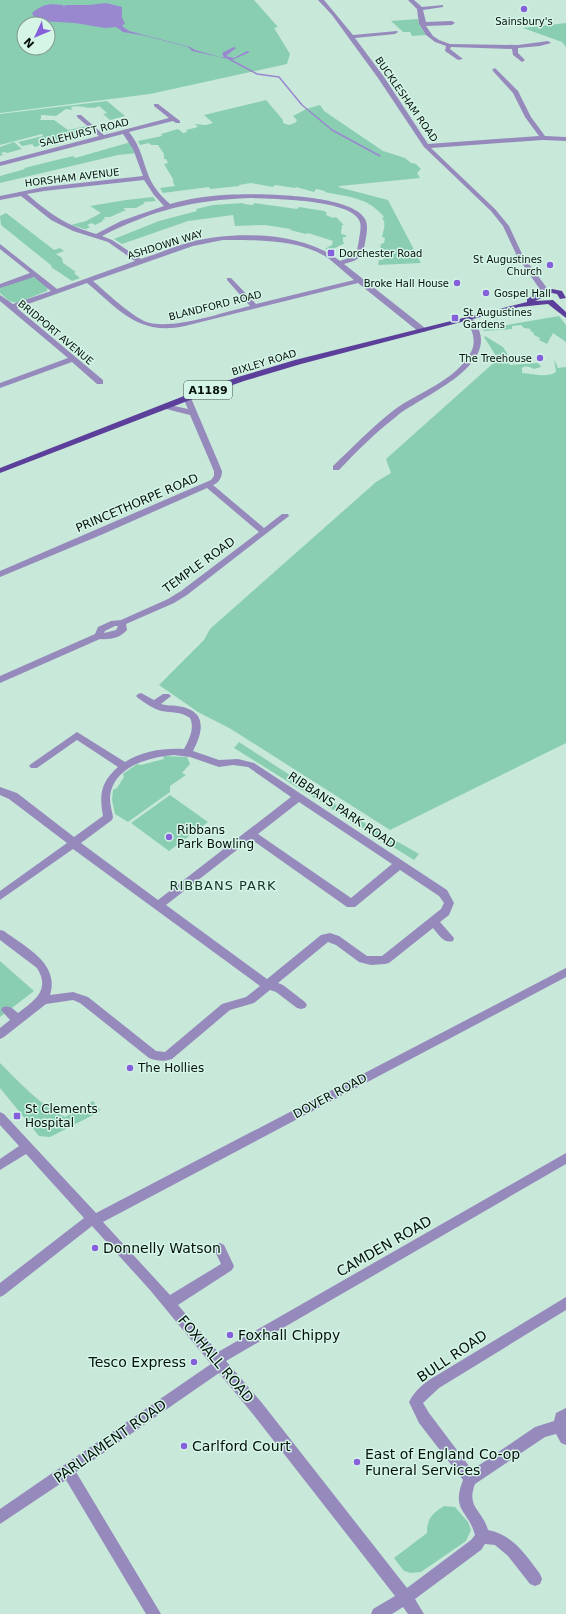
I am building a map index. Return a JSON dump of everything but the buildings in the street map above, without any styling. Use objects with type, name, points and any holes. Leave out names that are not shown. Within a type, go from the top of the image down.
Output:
[{"type":"main road","name":"BIXLEY ROAD","points":[[519,305],[542,294],[566,288]]},
{"type":"main road","points":[[555,291],[565,298]]},
{"type":"main road","points":[[542,294],[542,299],[566,316]]},
{"type":"main road","name":"BIXLEY ROAD","points":[[0,471],[166,406],[241,379],[298,362],[519,305],[556,302],[565,298]]},
{"type":"street","name":"BUCKLESHAM ROAD","points":[[321,0],[334,14],[381,77],[426,146],[493,210],[506,226],[520,256],[542,288],[542,294]]},
{"type":"street","points":[[411,0],[420,9],[422,24],[430,37],[436,41],[458,46],[486,43],[516,48],[548,43]]},
{"type":"street","points":[[420,9],[441,6]]},
{"type":"street","points":[[422,24],[452,23]]},
{"type":"street","points":[[350,37],[395,32]]},
{"type":"street","points":[[449,45],[447,50],[460,59]]},
{"type":"street","points":[[516,48],[515,54],[522,60]]},
{"type":"street","points":[[495,70],[516,92],[528,117],[543,138]]},
{"type":"street","name":"SALEHURST ROAD","points":[[0,164],[103,137],[175,121],[156,105]]},
{"type":"street","points":[[79,116],[103,137]]},
{"type":"street","points":[[125,132],[135,144],[146,178],[159,198],[168,206]]},
{"type":"street","points":[[426,146],[543,138],[566,139]]},
{"type":"street","name":"HORSHAM AVENUE","points":[[0,198],[44,189],[146,178]]},
{"type":"street","points":[[22,193],[53,219],[75,230],[98,236],[116,245],[140,262]]},
{"type":"street","points":[[98,236],[122,223],[168,206],[200,199],[247,195],[307,199],[334,204],[356,214],[362,220],[364,225],[359,255],[354,259],[340,264]]},
{"type":"street","name":"ASHDOWN WAY","points":[[12,307],[191,244],[223,238],[245,237],[274,239],[300,244],[320,252],[340,264],[361,280],[422,330]]},
{"type":"street","points":[[0,246],[56,291]]},
{"type":"street","points":[[0,286],[34,274]]},
{"type":"street","points":[[228,279],[254,306]]},
{"type":"street","name":"BLANDFORD ROAD","points":[[88,280],[136,319],[144,324],[160,327],[185,324],[361,280]]},
{"type":"street","name":"BUCKLESHAM ROAD","points":[[538,282],[555,291]]},
{"type":"street","name":"BRIDPORT AVENUE","points":[[0,297],[100,382]]},
{"type":"street","points":[[336,468],[386,421],[407,405],[451,378],[466,365],[476,351],[478,340],[474,326],[469,318]]},
{"type":"street","points":[[0,386],[73,359]]},
{"type":"street","name":"PRINCETHORPE ROAD","points":[[0,574],[208,485],[217,479],[218,472],[187,398]]},
{"type":"street","points":[[166,406],[193,413]]},
{"type":"street","points":[[208,485],[264,532]]},
{"type":"street","name":"TEMPLE ROAD","points":[[0,680],[99,636],[108,637],[119,633],[122,630],[122,623],[171,601],[184,593],[285,516]]},
{"type":"street","points":[[142,696],[164,708],[179,709],[188,712],[197,721],[198,728],[187,753]]},
{"type":"street","points":[[155,704],[166,696]]},
{"type":"street","points":[[34,766],[77,735],[124,766]]},
{"type":"street","name":"RIBBANS PARK ROAD","points":[[0,896],[108,817],[104,798],[107,787],[112,778],[124,766],[147,755],[166,752],[187,753],[224,764],[232,762],[251,765],[443,893],[448,898],[448,907],[385,960],[373,962],[361,958],[333,938],[324,938],[250,1000],[226,1007],[168,1056],[161,1057],[153,1055],[84,1000],[73,996],[43,1000]]},
{"type":"street","points":[[0,790],[13,796],[69,838],[73,843],[267,985],[279,988],[301,1005]]},
{"type":"street","points":[[159,905],[298,797]]},
{"type":"street","points":[[251,834],[351,904],[400,864]]},
{"type":"street","points":[[433,921],[449,938]]},
{"type":"street","points":[[0,934],[41,965],[48,977],[48,985],[43,1000],[0,1034]]},
{"type":"street","name":"DOVER ROAD","points":[[0,1291],[94,1219],[566,972]]},
{"type":"street","points":[[7,1010],[18,1020]]},
{"type":"street","name":"FOXHALL ROAD","points":[[0,1116],[169,1303],[258,1408],[391,1578],[417,1614]]},
{"type":"street","points":[[0,1165],[27,1147]]},
{"type":"street","name":"CAMDEN ROAD","points":[[218,1362],[566,1158]]},
{"type":"street","points":[[169,1303],[228,1266],[220,1249]]},
{"type":"street","name":"BULL ROAD","points":[[470,1478],[424,1418],[416,1402],[424,1392],[434,1384],[566,1303]]},
{"type":"street","name":"PARLIAMENT ROAD","points":[[0,1517],[218,1362]]},
{"type":"street","points":[[378,1614],[405,1598],[476,1545],[482,1536],[481,1525],[466,1508],[464,1500],[465,1490],[470,1478],[540,1432],[549,1428],[562,1432],[561,1418],[566,1414]]},
{"type":"street","points":[[68,1470],[154,1614]]},
{"type":"street","points":[[482,1536],[498,1538],[513,1551],[535,1579]]},
{"type":"green space","points":[[0,0],[254,0],[278,27],[274,28],[290,54],[287,64],[150,94],[0,113]]},
{"type":"green space","points":[[418,19],[420,26],[426,35],[412,36],[410,32],[403,32],[391,21]]},
{"type":"green space","points":[[566,23],[566,47],[562,42],[523,28]]},
{"type":"green space","points":[[266,100],[283,120],[283,123],[289,125],[295,123],[297,120],[293,116],[306,109],[320,105],[324,111],[383,151],[405,158],[411,163],[416,164],[421,169],[417,173],[420,178],[338,187],[388,200],[421,263],[378,265],[379,260],[383,260],[384,255],[379,254],[381,244],[384,243],[385,238],[382,237],[384,225],[382,218],[384,217],[371,205],[350,197],[316,189],[314,192],[296,187],[275,185],[273,187],[251,183],[239,186],[210,189],[209,187],[163,193],[160,188],[175,186],[173,179],[164,164],[168,163],[166,159],[164,159],[164,154],[158,145],[151,145],[149,143],[140,145],[138,141],[162,136],[161,134],[178,129],[183,133],[187,132],[186,130],[198,127],[195,124],[206,125],[213,123],[204,115]]},
{"type":"green space","points":[[107,101],[125,116],[110,120],[103,114],[107,113],[99,106],[92,108],[75,106],[71,107],[72,110],[66,109],[56,116],[41,115],[41,119],[39,120],[54,120],[68,130],[87,126],[92,131],[74,137],[72,135],[62,138],[64,140],[43,142],[44,144],[35,147],[32,144],[22,146],[18,142],[43,136],[42,134],[0,145],[0,114]]},
{"type":"green space","points":[[14,142],[22,149],[1,153],[3,155],[0,156],[0,147]]},
{"type":"green space","points":[[131,142],[137,153],[118,155],[0,183],[0,176],[25,169],[24,168],[73,156],[75,158]]},
{"type":"green space","points":[[153,197],[156,201],[143,202],[145,203],[136,208],[123,208],[126,210],[110,217],[104,217],[105,219],[102,220],[103,221],[95,225],[92,223],[87,225],[90,227],[86,229],[88,230],[71,225],[86,221],[101,213],[90,206]]},
{"type":"green space","points":[[243,203],[253,205],[254,203],[297,209],[299,207],[324,211],[327,213],[326,215],[333,218],[336,217],[344,225],[342,225],[341,234],[346,235],[346,237],[343,237],[343,242],[345,243],[329,251],[325,249],[333,244],[333,241],[308,233],[306,234],[290,230],[291,229],[265,225],[235,226],[233,215],[188,221],[122,244],[114,239],[159,221],[197,211],[196,209],[213,205]]},
{"type":"green space","points":[[6,213],[54,250],[60,248],[64,251],[56,254],[62,258],[63,263],[76,272],[74,273],[80,278],[72,281],[51,267],[52,266],[1,225],[0,216]]},
{"type":"green space","points":[[30,277],[37,278],[48,287],[47,291],[17,303],[9,301],[0,293],[0,287]]},
{"type":"green space","points":[[559,316],[566,325],[566,342],[553,333],[547,344],[539,340],[540,338],[530,331],[531,329],[524,328],[521,325],[512,326],[512,329],[483,331],[484,329]]},
{"type":"green space","points":[[485,336],[503,347],[508,355],[505,356],[510,365],[538,363],[541,367],[534,369],[525,367],[522,368],[522,373],[540,375],[553,374],[556,372],[554,359],[558,368],[566,367],[566,743],[390,830],[231,729],[198,712],[159,685],[204,640],[210,629],[376,482],[391,473],[386,459],[498,359],[484,337]]},
{"type":"green space","points":[[239,742],[356,818],[419,854],[414,860],[234,748]]},
{"type":"green space","points":[[163,756],[187,757],[190,764],[182,773],[186,775],[170,786],[170,792],[128,822],[115,814],[112,800],[113,790],[117,788],[124,777],[123,774],[137,764],[141,765],[164,759]]},
{"type":"green space","name":"Ribbans Park Bowling","points":[[170,795],[208,822],[169,851],[131,823]]},
{"type":"green space","points":[[0,961],[34,991],[0,1017]]},
{"type":"green space","points":[[0,1063],[38,1100],[65,1117],[93,1101],[100,1110],[99,1112],[50,1137],[39,1136],[0,1088]]},
{"type":"green space","points":[[444,1506],[455,1507],[468,1522],[471,1530],[466,1541],[421,1572],[411,1573],[404,1571],[394,1558],[427,1533],[429,1520],[436,1511]]},
{"type":"shaded area","points":[[106,3],[122,7],[122,18],[125,23],[122,26],[129,31],[190,47],[195,50],[220,57],[224,57],[222,53],[234,47],[236,48],[226,56],[234,58],[247,51],[250,52],[232,60],[192,51],[188,47],[146,36],[123,32],[116,27],[105,28],[75,23],[56,22],[56,16],[34,16],[32,13],[43,6],[50,4],[63,5],[64,7],[65,5]]},
{"type":"waterway","points":[[229,59],[257,74],[279,77],[302,105],[332,130],[380,156]]},
{"type":"place","name":"Sainsbury's","points":[[524,9]]},
{"type":"place","name":"Dorchester Road","points":[[331,253]]},
{"type":"place","name":"St Augustines Church","points":[[550,265]]},
{"type":"place","name":"Broke Hall House","points":[[457,283]]},
{"type":"place","name":"Gospel Hall","points":[[486,293]]},
{"type":"place","name":"St Augustines Gardens","points":[[455,318]]},
{"type":"place","name":"The Treehouse","points":[[540,358]]},
{"type":"place","name":"Ribbans Park Bowling","points":[[169,837]]},
{"type":"place","name":"The Hollies","points":[[130,1068]]},
{"type":"place","name":"St Clements Hospital","points":[[17,1116]]},
{"type":"place","name":"Donnelly Watson","points":[[95,1248]]},
{"type":"place","name":"Foxhall Chippy","points":[[230,1335]]},
{"type":"place","name":"Tesco Express","points":[[194,1362]]},
{"type":"place","name":"Carlford Court","points":[[184,1446]]},
{"type":"place","name":"East of England Co-op Funeral Services","points":[[357,1462]]},
{"type":"district","name":"RIBBANS PARK","points":[[223,885]]}]
